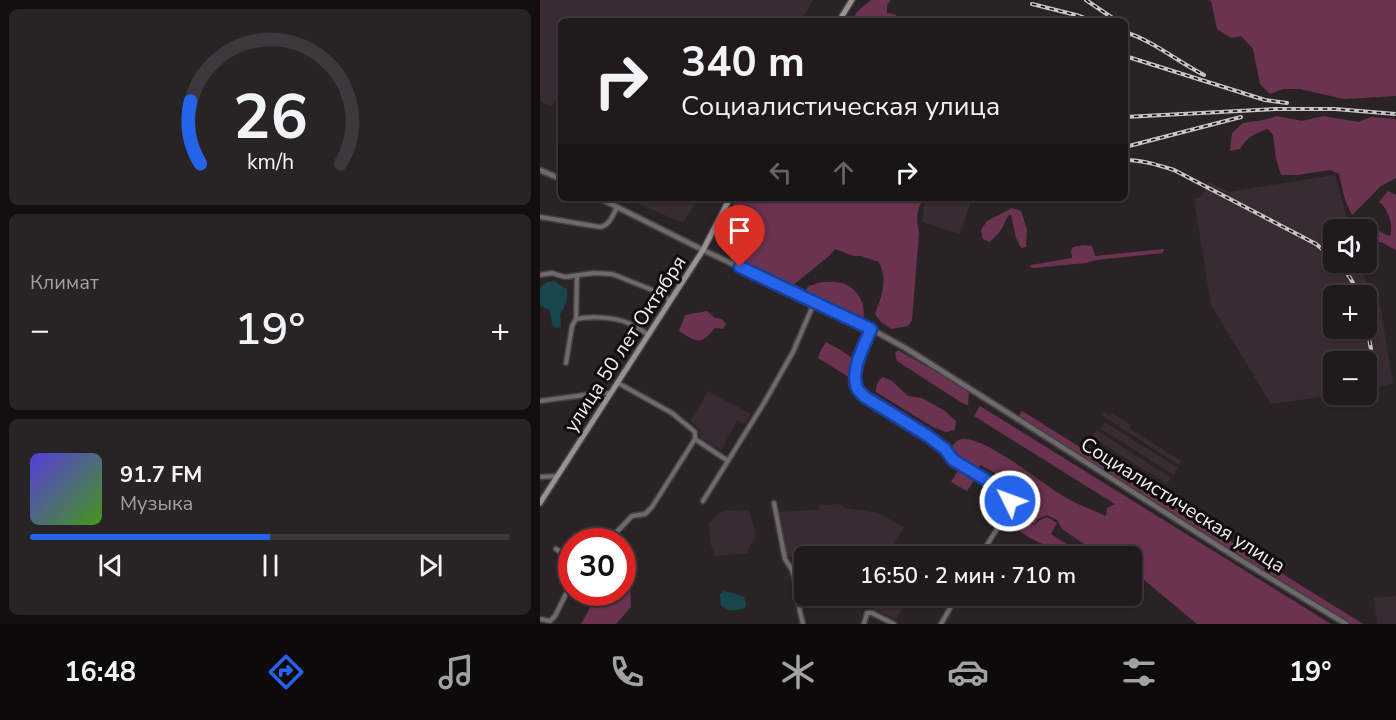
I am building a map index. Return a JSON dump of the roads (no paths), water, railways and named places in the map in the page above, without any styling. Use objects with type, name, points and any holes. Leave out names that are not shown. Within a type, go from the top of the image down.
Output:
[{"type":"main road","points":[[841,18],[852,0]]},
{"type":"main road","name":"улица 50 лет Октября","points":[[540,503],[703,250],[728,201]]},
{"type":"street","points":[[540,170],[558,178]]},
{"type":"street","name":"Социалистическая улица","points":[[605,201],[871,329],[907,349],[1346,624]]},
{"type":"street","points":[[540,217],[600,227],[608,223],[617,207]]},
{"type":"street","points":[[540,274],[552,273],[565,277],[594,273],[612,274],[650,289],[671,301]]},
{"type":"street","points":[[566,363],[572,326],[576,319],[577,275]]},
{"type":"street","points":[[704,501],[793,352],[814,303]]},
{"type":"street","points":[[576,319],[620,320],[649,335]]},
{"type":"street","points":[[871,329],[857,366],[855,378],[858,390],[865,397],[928,436],[945,449],[953,460],[1008,493],[1010,501],[1002,521],[986,546]]},
{"type":"street","points":[[618,383],[672,413],[695,432],[695,439],[652,507],[645,514],[632,516],[620,528]]},
{"type":"street","points":[[540,401],[611,393]]},
{"type":"street","points":[[695,439],[728,461]]},
{"type":"street","points":[[540,477],[558,476]]},
{"type":"street","points":[[774,503],[785,559],[796,583],[803,624]]},
{"type":"street","points":[[540,619],[550,621],[560,606]]},
{"type":"street","points":[[940,624],[951,606]]},
{"type":"street","points":[[864,624],[867,613],[872,613],[894,624]]},
{"type":"water","points":[[554,281],[567,289],[566,302],[560,314],[561,327],[555,328],[552,324],[550,310],[540,306],[540,287],[547,282]]},
{"type":"water","points":[[724,591],[744,597],[745,608],[733,610],[721,606],[720,594]]},
{"type":"railway","points":[[1086,0],[1113,18]]},
{"type":"railway","points":[[1032,4],[1084,18]]},
{"type":"railway","points":[[1128,33],[1204,75]]},
{"type":"railway","points":[[1128,57],[1265,100],[1287,103]]},
{"type":"railway","points":[[1128,117],[1276,109],[1335,109],[1396,114]]},
{"type":"railway","points":[[1128,146],[1241,117]]},
{"type":"railway","points":[[1128,160],[1174,170],[1316,244],[1323,250]]},
{"type":"railway","points":[[1347,273],[1354,285]]},
{"type":"railway","points":[[1369,339],[1371,349]]}]
